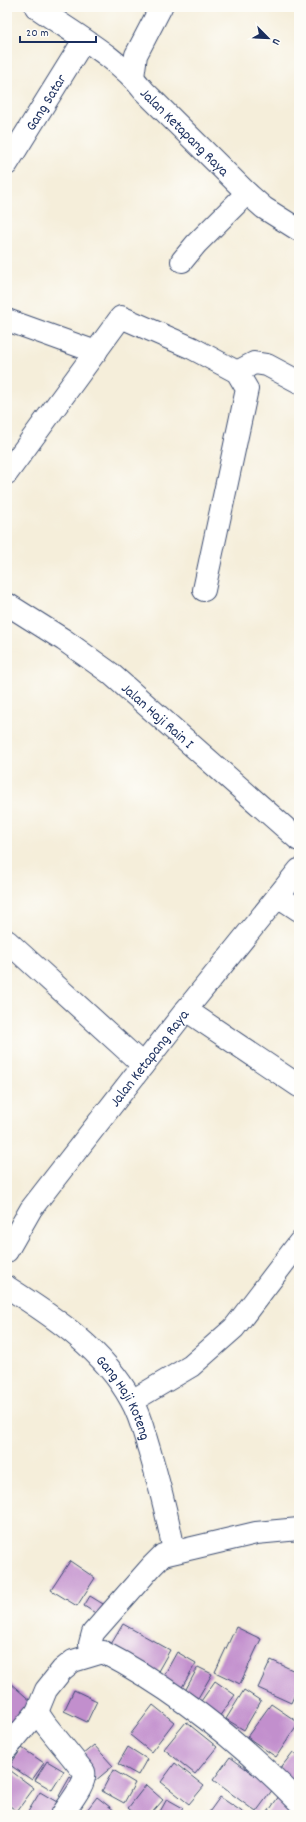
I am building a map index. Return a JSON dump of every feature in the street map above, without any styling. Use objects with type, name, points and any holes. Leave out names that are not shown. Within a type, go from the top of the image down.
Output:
[{"type":"street","points":[[36,7],[84,40],[133,78]]},
{"type":"street","name":"Jalan Ketapang Raya","points":[[160,7],[136,55],[133,78],[144,91],[247,194],[264,208],[299,230]]},
{"type":"street","name":"Gang Satar","points":[[7,164],[84,40]]},
{"type":"street","points":[[182,261],[196,244],[247,194]]},
{"type":"street","points":[[7,473],[121,317],[192,348],[237,372],[247,389],[204,590]]},
{"type":"street","points":[[7,320],[96,352]]},
{"type":"street","points":[[237,372],[254,363],[267,365],[299,382]]},
{"type":"street","name":"Jalan Haji Rain I","points":[[7,604],[64,640],[110,673],[299,840]]},
{"type":"street","name":"Jalan Ketapang Raya","points":[[7,1251],[32,1209],[186,1010],[299,870]]},
{"type":"street","points":[[278,896],[299,910]]},
{"type":"street","points":[[7,941],[143,1065]]},
{"type":"street","points":[[186,1010],[299,1086]]},
{"type":"street","points":[[132,1401],[191,1366],[234,1328],[299,1244]]},
{"type":"street","name":"Gang Haji Koteng","points":[[7,1287],[64,1325],[101,1359],[122,1385],[132,1401],[142,1426],[160,1485],[174,1552]]},
{"type":"street","points":[[93,1654],[90,1644],[93,1633],[152,1566],[164,1555],[256,1533],[299,1529]]},
{"type":"street","points":[[7,1748],[36,1712],[46,1690],[62,1670],[73,1661],[103,1652],[173,1694],[265,1767],[299,1802]]},
{"type":"street","points":[[36,1712],[84,1772],[85,1776],[81,1786],[62,1815]]},
{"type":"building","points":[[70,1561],[95,1578],[77,1606],[51,1590]]},
{"type":"building","points":[[90,1596],[108,1607],[102,1617],[84,1606]]},
{"type":"building","points":[[123,1624],[170,1650],[157,1673],[110,1646]]},
{"type":"building","points":[[236,1627],[261,1639],[240,1684],[215,1672]]},
{"type":"building","points":[[177,1652],[196,1663],[181,1689],[162,1679]]},
{"type":"building","points":[[271,1660],[299,1673],[299,1685],[291,1703],[258,1688]]},
{"type":"building","points":[[198,1667],[212,1674],[198,1698],[185,1691]]},
{"type":"building","points":[[215,1681],[235,1695],[216,1721],[197,1707]]},
{"type":"building","points":[[9,1682],[33,1703],[10,1730],[7,1728],[7,1684]]},
{"type":"building","points":[[74,1690],[97,1701],[87,1722],[64,1711]]},
{"type":"building","points":[[244,1690],[261,1701],[244,1730],[226,1719]]},
{"type":"building","points":[[271,1704],[299,1723],[276,1757],[247,1737]]},
{"type":"building","points":[[153,1705],[174,1722],[151,1752],[130,1735]]},
{"type":"building","points":[[186,1722],[217,1747],[195,1774],[164,1749]]},
{"type":"building","points":[[94,1745],[113,1766],[95,1781],[76,1760]]},
{"type":"building","points":[[128,1747],[147,1759],[138,1775],[118,1764]]},
{"type":"building","points":[[22,1748],[44,1763],[32,1780],[10,1765]]},
{"type":"building","points":[[293,1752],[299,1757],[299,1791],[276,1774]]},
{"type":"building","points":[[230,1757],[273,1789],[256,1812],[213,1780]]},
{"type":"building","points":[[47,1761],[64,1771],[52,1790],[35,1780]]},
{"type":"building","points":[[175,1763],[204,1786],[189,1804],[161,1782]]},
{"type":"building","points":[[7,1768],[34,1788],[17,1811],[7,1804]]},
{"type":"building","points":[[113,1770],[135,1783],[124,1803],[102,1791]]},
{"type":"building","points":[[70,1777],[78,1782],[67,1801],[59,1796]]},
{"type":"building","points":[[146,1785],[163,1800],[150,1815],[136,1815],[128,1808]]},
{"type":"building","points":[[40,1792],[62,1805],[57,1815],[26,1815]]},
{"type":"building","points":[[279,1796],[299,1810],[299,1815],[266,1815]]},
{"type":"building","points":[[97,1797],[115,1811],[112,1815],[83,1815]]},
{"type":"building","points":[[220,1797],[247,1815],[207,1815]]},
{"type":"building","points":[[167,1799],[183,1808],[179,1815],[158,1815]]}]
